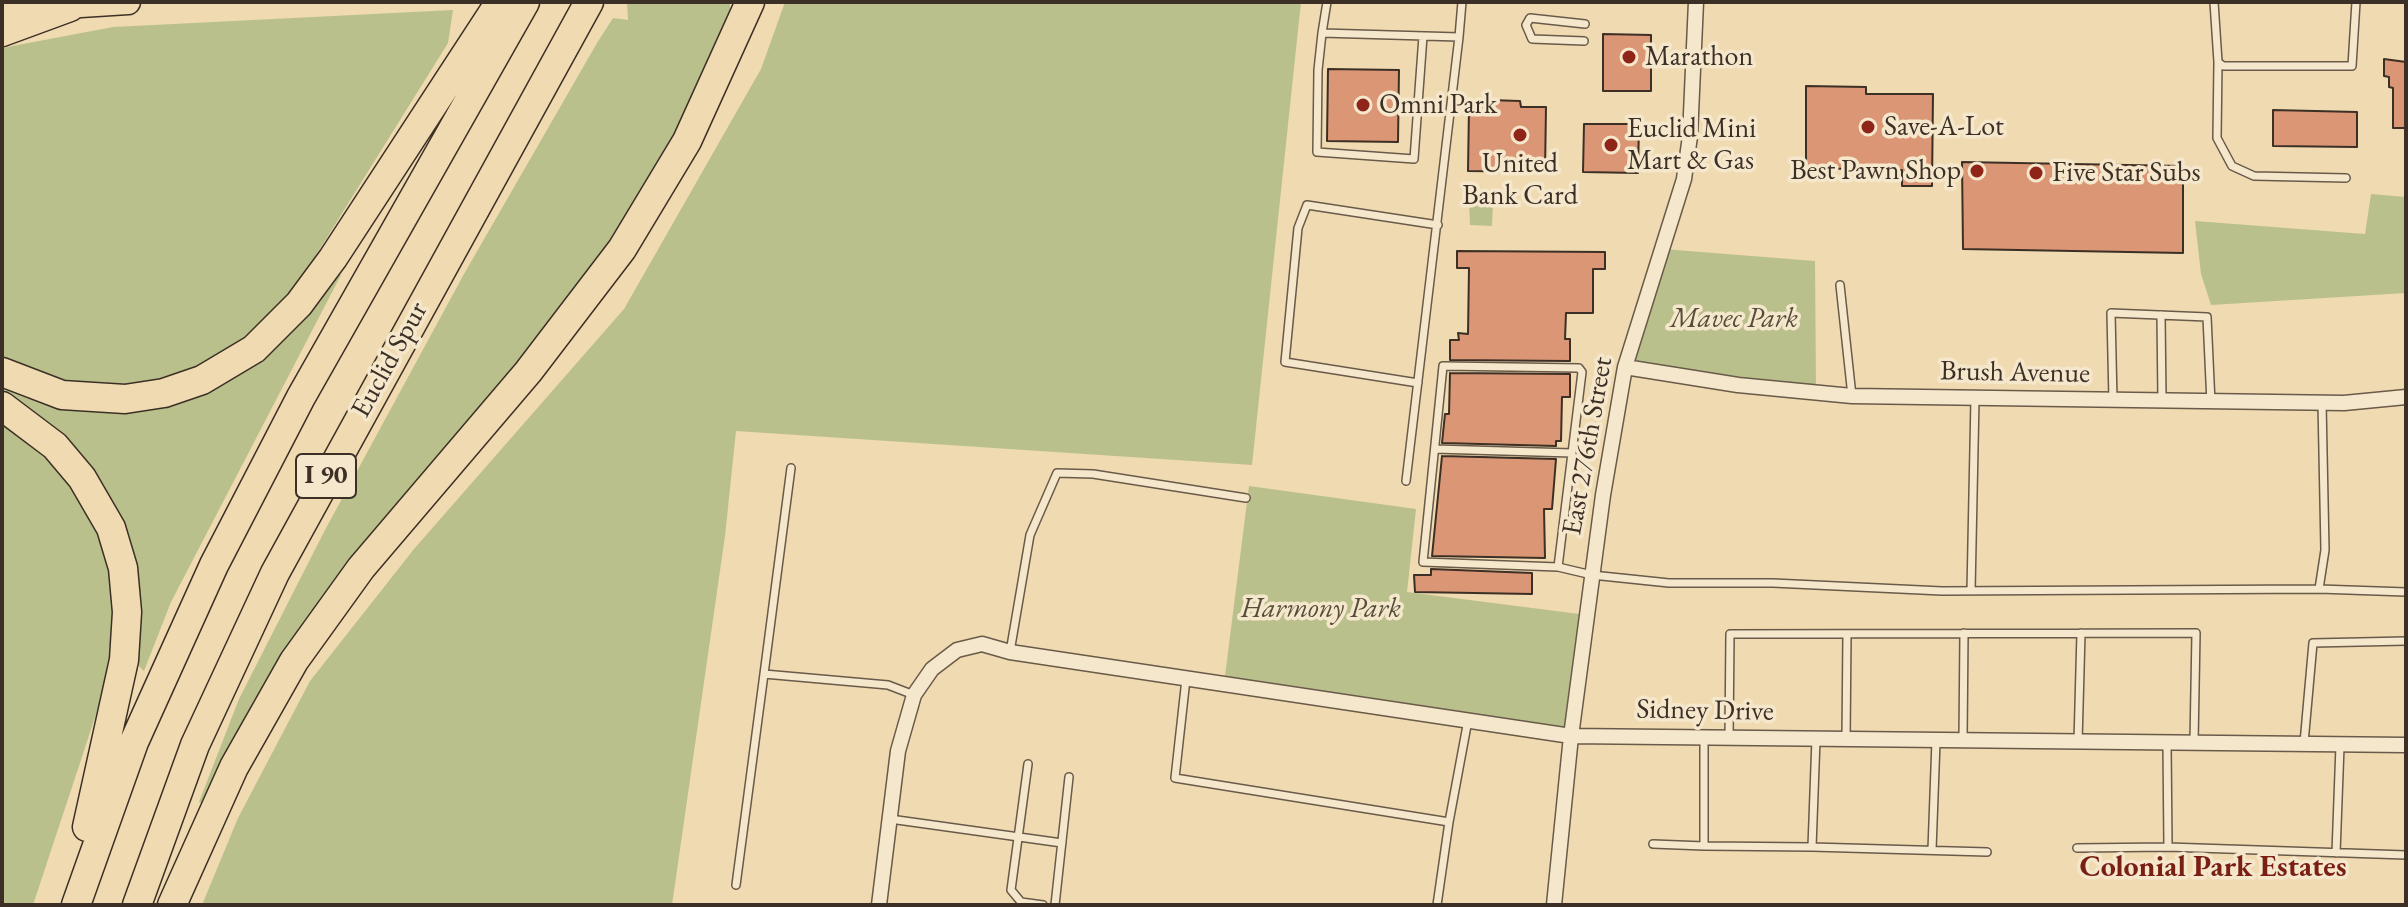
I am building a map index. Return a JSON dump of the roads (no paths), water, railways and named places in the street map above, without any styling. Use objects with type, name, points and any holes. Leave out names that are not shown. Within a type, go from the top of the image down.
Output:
[{"type":"highway","points":[[2,372],[62,395],[125,399],[184,387],[236,361],[269,335],[313,285],[473,67],[500,2]]},
{"type":"highway","name":"Euclid Spur","points":[[74,905],[134,742],[214,565],[473,67],[525,2]]},
{"type":"highway","name":"Euclid Spur","points":[[137,905],[195,745],[263,596],[335,458],[589,2]]},
{"type":"highway","points":[[172,905],[234,767],[294,661],[361,568],[528,372],[622,249],[687,141],[750,2]]},
{"type":"highway","points":[[15,15],[70,7]]},
{"type":"highway","points":[[2,406],[55,446],[82,478],[111,528],[123,568],[127,612],[124,660],[99,762],[74,905]]},
{"type":"main road","points":[[70,7],[128,2]]},
{"type":"street","name":"East 276th Street","points":[[1554,905],[1571,736],[1592,575],[1625,367],[1684,179],[1690,136],[1696,2]]},
{"type":"street","name":"Brush Avenue","points":[[1625,367],[1738,385],[1852,396],[2211,403],[2322,403],[2406,397]]},
{"type":"street","name":"Sidney Drive","points":[[914,695],[932,669],[957,650],[982,644],[1010,652],[1571,736],[2406,745]]},
{"type":"street","points":[[879,905],[898,751],[914,695]]},
{"type":"lane","points":[[1327,2],[1318,70],[1317,152],[1414,159],[1423,36]]},
{"type":"lane","points":[[1406,481],[1462,2]]},
{"type":"lane","points":[[2214,2],[2218,62],[2217,138],[2232,166],[2254,176],[2346,178]]},
{"type":"lane","points":[[2218,62],[2223,66],[2352,66],[2356,2]]},
{"type":"lane","points":[[1584,41],[1532,39],[1526,25],[1530,18],[1585,24]]},
{"type":"lane","points":[[1322,33],[1459,37]]},
{"type":"lane","points":[[1418,383],[1285,362],[1298,228],[1307,205],[1438,225]]},
{"type":"lane","points":[[1840,285],[1852,396]]},
{"type":"lane","points":[[2113,400],[2111,313],[2207,317],[2211,403]]},
{"type":"lane","points":[[2161,315],[2162,402]]},
{"type":"lane","points":[[1558,567],[1582,372],[1579,368],[1443,366],[1423,562],[1558,567],[1592,575],[1669,583],[1773,583],[1971,591],[2319,589],[2406,592]]},
{"type":"lane","points":[[1971,591],[1975,399]]},
{"type":"lane","points":[[2319,589],[2325,550],[2322,403]]},
{"type":"lane","points":[[1435,449],[1572,453]]},
{"type":"lane","points":[[736,885],[791,468]]},
{"type":"lane","points":[[1010,652],[1030,535],[1057,473],[1093,474],[1246,498]]},
{"type":"lane","points":[[1963,741],[1964,633]]},
{"type":"lane","points":[[2078,742],[2081,633]]},
{"type":"lane","points":[[1729,738],[1730,634],[2196,633],[2194,744]]},
{"type":"lane","points":[[1846,739],[1847,634]]},
{"type":"lane","points":[[2303,745],[2313,643],[2406,641]]},
{"type":"lane","points":[[764,674],[888,685],[914,695]]},
{"type":"lane","points":[[1186,678],[1175,778],[1449,822]]},
{"type":"lane","points":[[1437,905],[1468,720]]},
{"type":"lane","points":[[1704,737],[1704,846]]},
{"type":"lane","points":[[1812,847],[1816,739]]},
{"type":"lane","points":[[1932,850],[1936,740]]},
{"type":"lane","points":[[2167,744],[2168,847]]},
{"type":"lane","points":[[2336,853],[2340,746]]},
{"type":"lane","points":[[1028,764],[1011,890],[1021,902],[1043,905]]},
{"type":"lane","points":[[1055,905],[1069,777]]},
{"type":"lane","points":[[890,819],[1062,843]]},
{"type":"lane","points":[[1653,844],[1987,852]]},
{"type":"lane","points":[[2077,848],[2168,847],[2406,855]]},
{"type":"place","name":"Marathon","points":[[1629,57]]},
{"type":"place","name":"Omni Park","points":[[1363,105]]},
{"type":"place","name":"Save-A-Lot","points":[[1868,127]]},
{"type":"place","name":"United Bank Card","points":[[1520,135]]},
{"type":"place","name":"Euclid Mini Mart & Gas","points":[[1611,145]]},
{"type":"place","name":"Best Pawn Shop","points":[[1977,171]]},
{"type":"place","name":"Five Star Subs","points":[[2036,173]]},
{"type":"district","name":"Colonial Park Estates","points":[[2213,868]]},
{"type":"park label","name":"Mavec Park","points":[[1734,319]]},
{"type":"park label","name":"Harmony Park","points":[[1321,609]]}]
